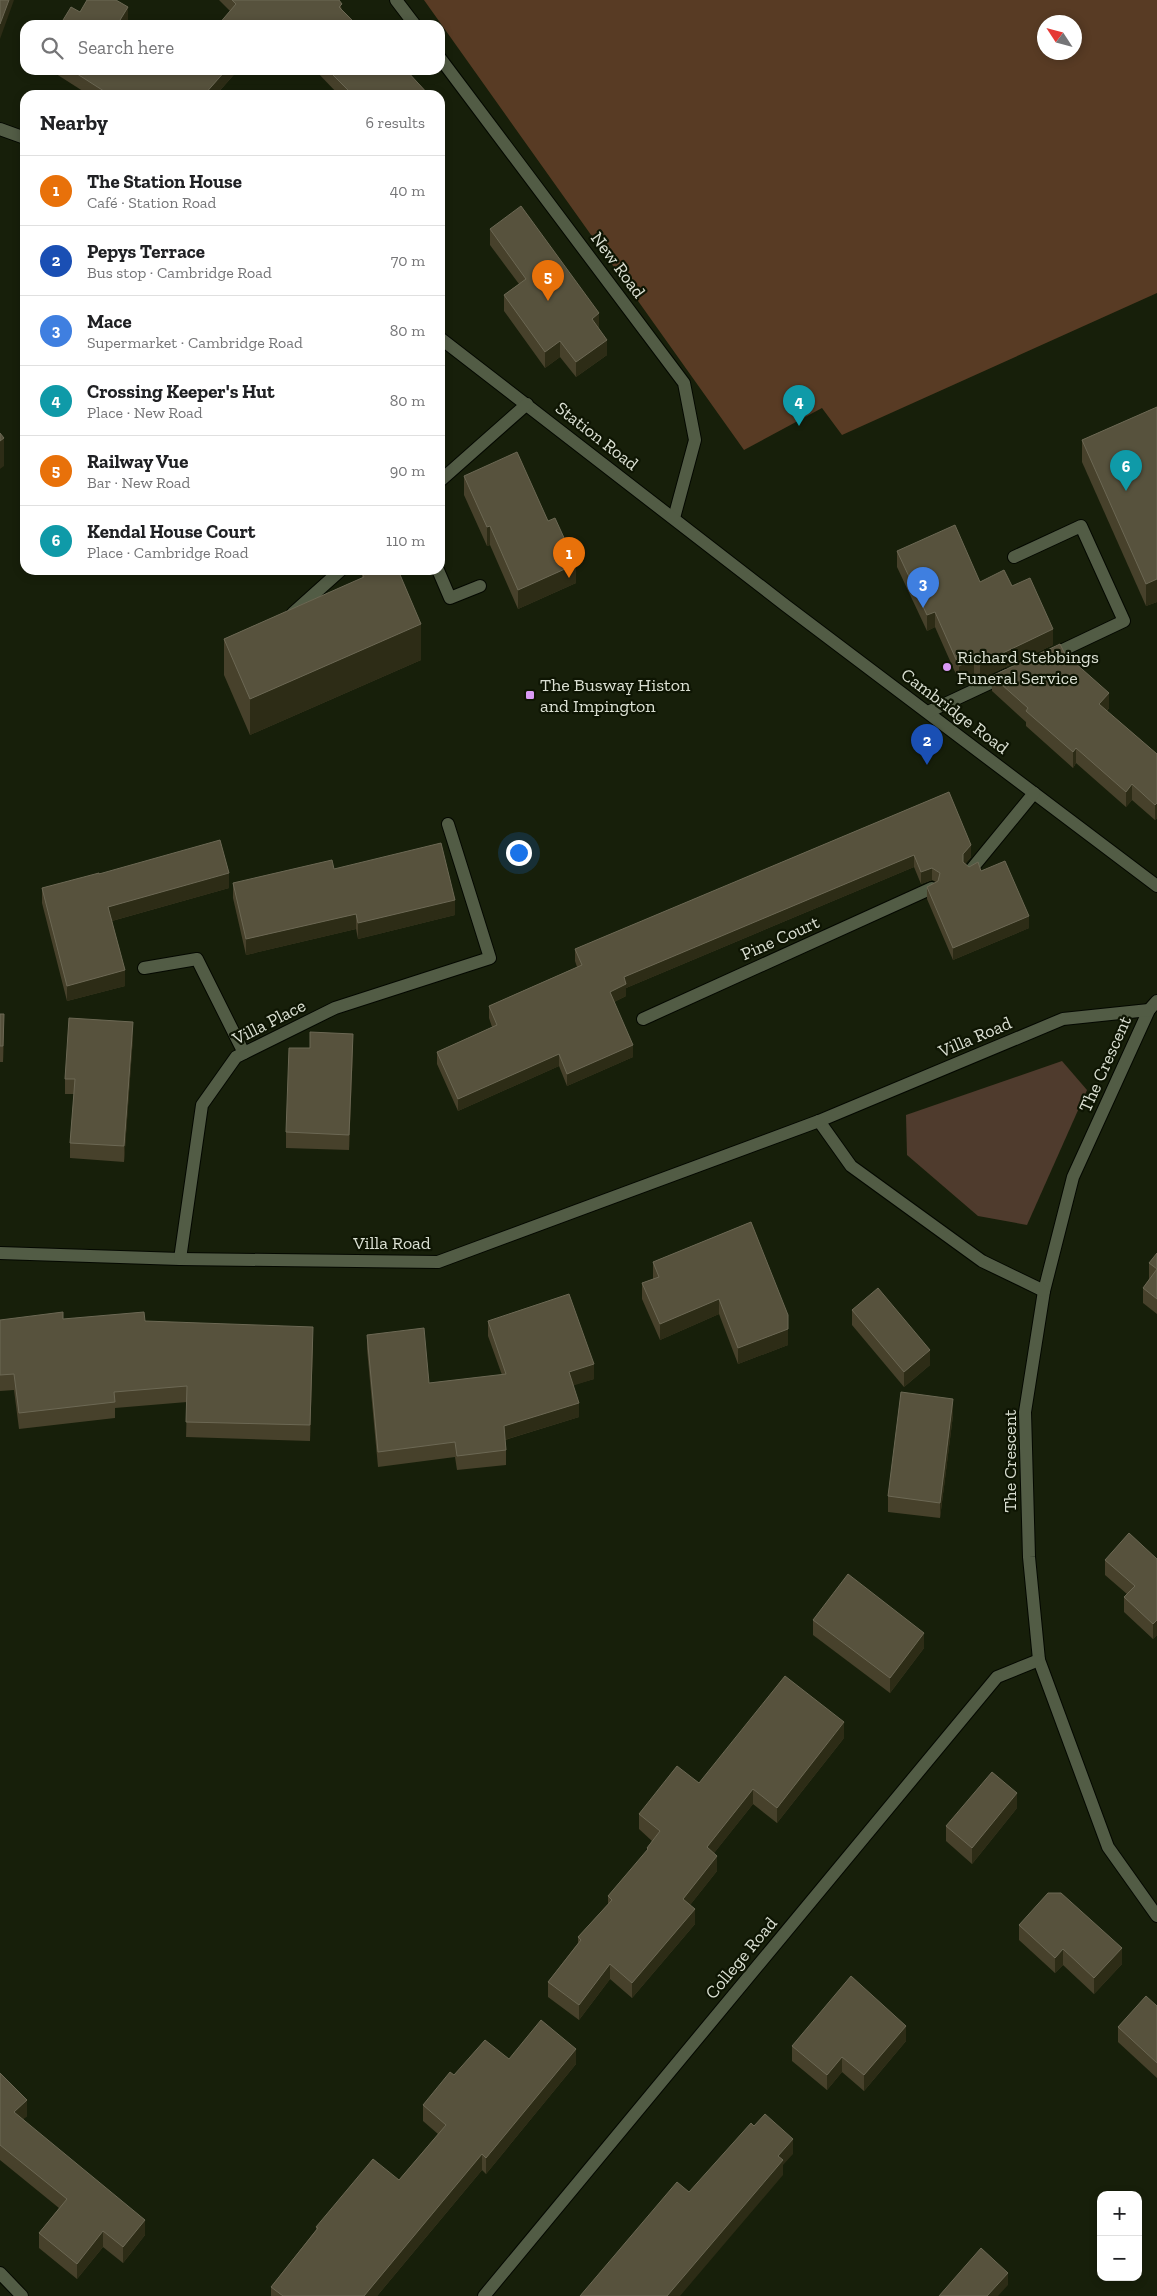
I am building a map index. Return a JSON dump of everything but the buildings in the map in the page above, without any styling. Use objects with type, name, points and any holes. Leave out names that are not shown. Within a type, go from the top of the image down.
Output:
[{"type":"street","points":[[396,0],[411,20]]},
{"type":"street","name":"New Road","points":[[445,65],[684,382],[695,440],[674,518]]},
{"type":"street","points":[[0,129],[20,136]]},
{"type":"street","name":"Station Road","points":[[445,342],[731,563]]},
{"type":"street","points":[[445,477],[527,404]]},
{"type":"street","points":[[1014,556],[1080,526],[1124,621],[1037,662]]},
{"type":"street","name":"Cambridge Road","points":[[731,563],[1156,885]]},
{"type":"street","points":[[279,620],[294,613],[336,575]]},
{"type":"street","points":[[440,575],[450,598],[480,586]]},
{"type":"street","points":[[928,712],[1020,670]]},
{"type":"street","points":[[970,871],[1034,793]]},
{"type":"street","name":"Villa Place","points":[[180,1259],[202,1106],[236,1057],[336,1008],[490,958],[448,824]]},
{"type":"street","name":"Pine Court","points":[[643,1019],[932,888]]},
{"type":"street","points":[[144,968],[197,959],[244,1053]]},
{"type":"street","name":"Villa Road","points":[[0,1253],[180,1259],[438,1262],[819,1121],[1063,1020],[1153,1005]]},
{"type":"street","name":"The Crescent","points":[[1153,1005],[1073,1177],[1044,1291],[1025,1412],[1028,1557],[1039,1660],[1108,1847],[1157,1916]]},
{"type":"street","points":[[819,1121],[851,1166],[982,1261],[1044,1291]]},
{"type":"street","name":"College Road","points":[[484,2296],[996,1677],[1039,1660]]},
{"type":"street","points":[[0,2273],[22,2296]]},
{"type":"shaded area","points":[[424,0],[1157,0],[1157,293],[842,435],[822,408],[744,450],[445,30],[445,20],[438,20]]},
{"type":"shaded area","points":[[1062,1061],[1087,1090],[1027,1225],[978,1216],[907,1155],[906,1115]]},
{"type":"place","name":"Railway Vue","points":[[548,301]]},
{"type":"place","name":"Crossing Keeper's Hut","points":[[799,426]]},
{"type":"place","name":"Kendal House Court","points":[[1126,491]]},
{"type":"place","name":"The Station House","points":[[569,578]]},
{"type":"place","name":"Mace","points":[[923,608]]},
{"type":"place","name":"Richard Stebbings Funeral Service","points":[[947,667]]},
{"type":"place","name":"The Busway Histon and Impington","points":[[530,695]]},
{"type":"place","name":"Pepys Terrace","points":[[927,765]]}]
